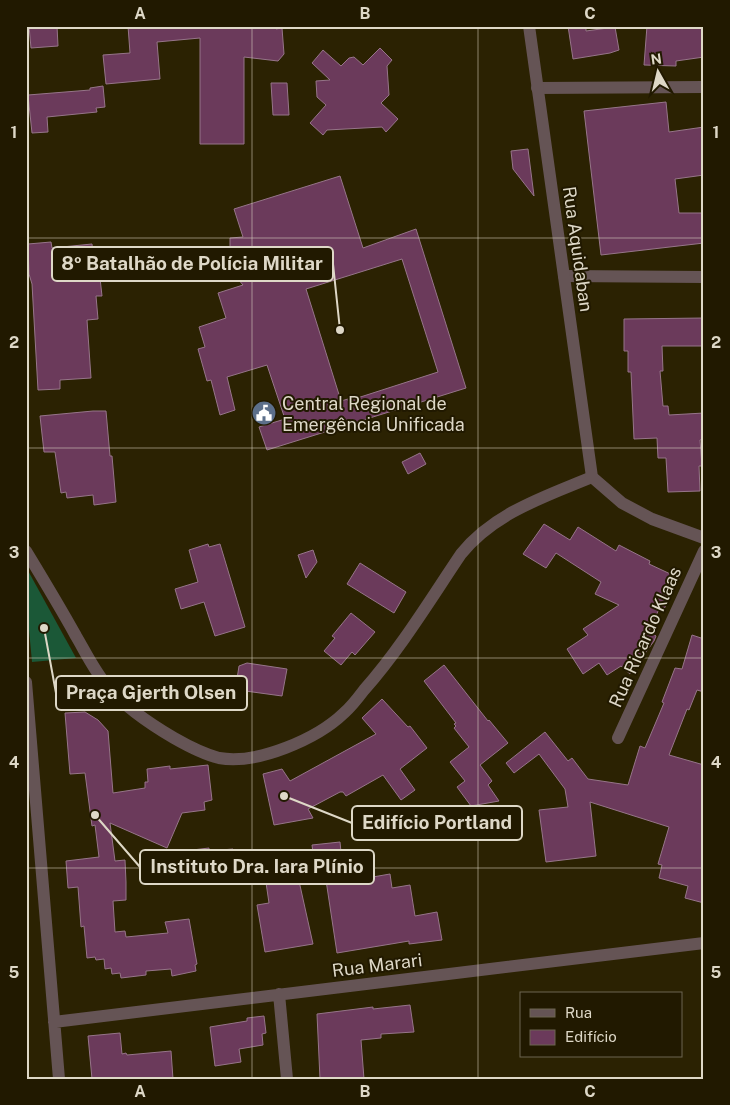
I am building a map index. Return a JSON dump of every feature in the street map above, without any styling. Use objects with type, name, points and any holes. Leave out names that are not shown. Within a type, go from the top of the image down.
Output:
[{"type":"street","name":"Rua Aquidaban","points":[[529,26],[592,477]]},
{"type":"street","points":[[537,88],[704,87]]},
{"type":"street","points":[[564,276],[704,277]]},
{"type":"street","points":[[26,551],[101,678],[118,698],[146,720],[184,744],[219,758],[243,758],[275,752],[303,741],[322,730],[344,713],[392,656],[471,541],[508,514],[528,503],[592,477],[622,503],[652,519],[704,538]]},
{"type":"street","name":"Rua Ricardo Klaas","points":[[618,738],[704,551]]},
{"type":"street","points":[[26,682],[59,1079]]},
{"type":"street","name":"Rua Marari","points":[[54,1022],[704,943]]},
{"type":"street","points":[[279,994],[287,1079]]},
{"type":"green space","points":[[26,567],[76,658],[32,662],[26,598]]},
{"type":"building","points":[[29,26],[57,26],[58,46],[31,48]]},
{"type":"building","points":[[128,26],[276,26],[276,29],[282,28],[284,54],[278,61],[244,57],[244,144],[200,144],[200,38],[157,42],[160,79],[106,84],[103,55],[130,53]]},
{"type":"building","points":[[568,26],[586,26],[586,31],[615,27],[619,50],[573,59]]},
{"type":"building","points":[[647,26],[704,26],[704,57],[676,61],[676,66],[644,65]]},
{"type":"building","points":[[380,48],[392,60],[387,66],[389,95],[381,103],[398,119],[386,132],[382,127],[327,130],[323,135],[310,123],[326,105],[317,97],[316,81],[330,80],[312,63],[323,50],[341,66],[349,58],[354,57],[363,65]]},
{"type":"building","points":[[271,83],[287,83],[289,115],[273,115]]},
{"type":"building","points":[[103,86],[105,107],[96,108],[97,112],[47,117],[48,132],[32,133],[28,95],[90,90],[90,88]]},
{"type":"building","points":[[666,102],[669,132],[704,127],[704,175],[675,179],[679,213],[704,213],[704,243],[601,255],[584,111]]},
{"type":"building","points":[[528,149],[534,196],[513,169],[511,151]]},
{"type":"building","points":[[340,176],[363,248],[416,229],[466,388],[267,450],[259,427],[285,419],[267,365],[227,377],[235,410],[220,415],[211,380],[207,381],[198,349],[205,347],[199,327],[226,318],[218,293],[243,285],[223,261],[223,252],[230,247],[230,238],[243,237],[234,209]],"holes":[[[402,259],[438,372],[348,401],[348,399],[341,401],[306,289]]]},
{"type":"building","points":[[51,242],[52,248],[92,244],[95,278],[100,278],[102,296],[96,296],[98,319],[87,320],[91,378],[60,380],[60,389],[38,390],[28,244]]},
{"type":"building","points":[[704,318],[704,346],[662,346],[663,371],[660,371],[663,406],[668,406],[669,415],[704,413],[704,439],[700,440],[702,466],[699,466],[700,491],[668,492],[666,458],[658,458],[657,438],[634,439],[631,372],[628,372],[628,351],[624,351],[624,319]]},
{"type":"building","points":[[106,411],[116,502],[94,505],[93,495],[67,498],[66,492],[61,493],[55,452],[44,452],[40,416]]},
{"type":"building","points":[[420,453],[426,464],[408,474],[402,462]]},
{"type":"building","points":[[544,524],[570,540],[578,527],[616,551],[619,545],[650,561],[649,564],[679,578],[664,609],[660,607],[649,631],[656,636],[654,641],[630,674],[621,666],[607,675],[599,663],[583,674],[567,649],[588,635],[583,629],[619,605],[595,594],[601,582],[556,553],[546,568],[523,554]]},
{"type":"building","points":[[208,544],[209,547],[220,544],[245,627],[215,636],[204,602],[181,609],[175,589],[198,582],[189,550]]},
{"type":"building","points":[[313,550],[317,562],[306,578],[298,555]]},
{"type":"building","points":[[360,563],[406,592],[394,613],[347,584]]},
{"type":"building","points":[[351,613],[375,632],[355,655],[352,652],[341,665],[324,651],[335,638],[332,636]]},
{"type":"building","points":[[692,635],[704,639],[704,692],[697,690],[689,710],[687,709],[669,755],[704,765],[704,903],[685,898],[688,886],[659,878],[662,865],[658,864],[669,827],[590,802],[596,856],[546,862],[539,810],[568,807],[565,789],[539,754],[514,773],[506,763],[545,732],[568,761],[572,758],[588,779],[628,785],[640,746],[645,748],[664,703],[662,702],[675,668],[682,669]]},
{"type":"building","points":[[247,663],[287,669],[282,696],[238,690],[240,681],[237,679],[239,666]]},
{"type":"building","points":[[444,665],[488,721],[508,743],[480,765],[492,781],[488,785],[499,801],[471,806],[457,787],[465,781],[450,762],[469,747],[454,728],[456,723],[424,681]]},
{"type":"building","points":[[382,699],[408,727],[410,726],[427,748],[400,769],[415,790],[401,800],[383,775],[346,796],[343,792],[340,792],[308,809],[313,818],[274,825],[263,774],[282,769],[290,781],[376,734],[362,718]]},
{"type":"building","points":[[85,712],[98,720],[108,731],[113,793],[145,788],[145,782],[148,782],[147,769],[170,766],[170,769],[208,765],[212,800],[204,802],[205,810],[182,813],[167,848],[110,823],[115,861],[125,860],[126,900],[113,901],[115,932],[125,931],[126,937],[168,933],[165,922],[189,919],[197,964],[195,965],[196,971],[172,976],[171,969],[146,971],[146,975],[121,978],[120,973],[112,974],[111,968],[105,969],[104,959],[87,958],[84,926],[81,927],[78,887],[68,888],[66,861],[99,857],[95,825],[92,826],[85,773],[70,774],[65,713]]},
{"type":"building","points":[[467,815],[470,835],[438,840],[434,819]]},
{"type":"building","points":[[340,842],[344,882],[390,874],[392,888],[410,885],[415,916],[437,912],[442,940],[409,944],[409,941],[337,953],[324,867],[315,868],[312,845]]},
{"type":"building","points":[[209,848],[209,851],[233,849],[234,857],[211,863],[212,868],[204,865],[180,871],[178,855],[180,854],[176,852]]},
{"type":"building","points":[[280,866],[282,875],[297,872],[313,944],[265,952],[257,905],[269,903],[264,869]]},
{"type":"building","points":[[410,1005],[414,1032],[381,1034],[381,1038],[361,1040],[364,1079],[320,1079],[317,1014],[373,1007],[373,1009]]},
{"type":"building","points":[[264,1016],[266,1033],[262,1034],[263,1045],[239,1049],[241,1062],[215,1066],[210,1027],[247,1021],[247,1018]]},
{"type":"building","points":[[120,1033],[122,1054],[171,1051],[173,1079],[92,1079],[88,1036]]},
{"type":"place","name":"8º Batalhão de Polícia Militar","points":[[340,330]]},
{"type":"place","name":"Central Regional de Emergência Unificada","points":[[264,413]]},
{"type":"place","name":"Praça Gjerth Olsen","points":[[44,628]]},
{"type":"place","name":"Edifício Portland","points":[[284,796]]},
{"type":"place","name":"Instituto Dra. Iara Plínio","points":[[95,815]]}]
